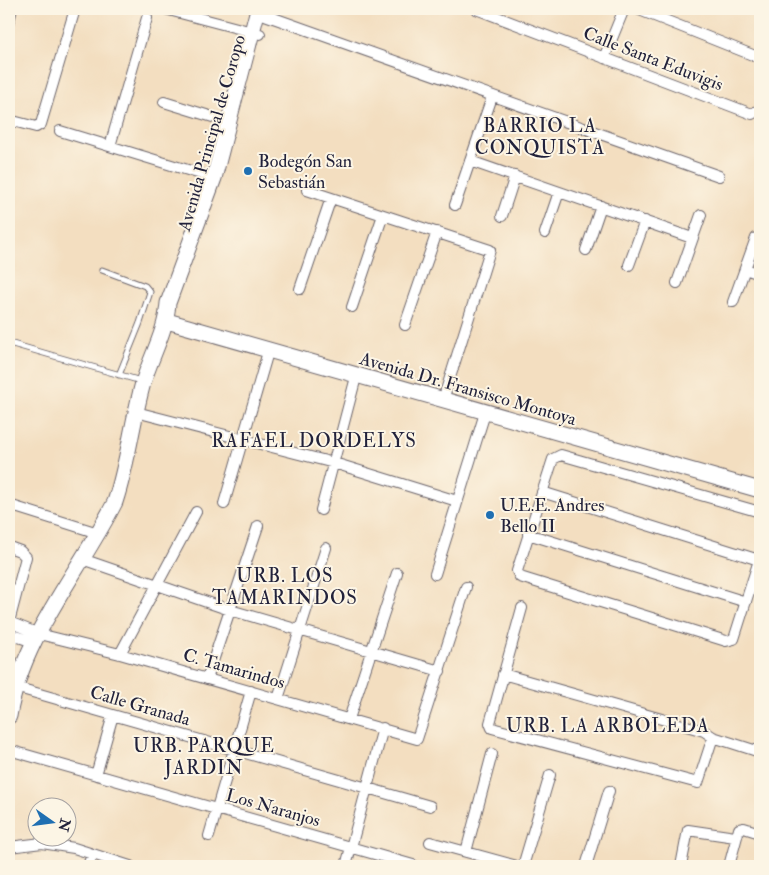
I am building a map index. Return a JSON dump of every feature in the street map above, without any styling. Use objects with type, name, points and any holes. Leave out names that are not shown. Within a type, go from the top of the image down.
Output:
[{"type":"main road","name":"Avenida Principal de Coropo","points":[[167,321],[168,303],[214,178],[229,122],[264,11]]},
{"type":"main road","name":"Avenida Principal de Coropo","points":[[9,716],[15,687],[37,638],[115,502],[122,480],[143,382],[167,321],[177,308],[224,176],[256,33]]},
{"type":"main road","name":"Avenida Dr. Fransisco Montoya","points":[[167,321],[268,352],[760,490]]},
{"type":"street","points":[[9,21],[12,9]]},
{"type":"street","points":[[9,120],[36,127],[41,124],[74,9]]},
{"type":"street","points":[[165,9],[256,33]]},
{"type":"street","name":"Calle Santa Eduvigis","points":[[476,9],[752,114],[760,110]]},
{"type":"street","points":[[604,58],[624,9]]},
{"type":"street","points":[[637,9],[760,58]]},
{"type":"street","points":[[264,11],[492,97],[719,176]]},
{"type":"street","points":[[110,146],[147,18]]},
{"type":"street","points":[[455,205],[492,97]]},
{"type":"street","points":[[164,102],[229,122]]},
{"type":"street","points":[[60,131],[214,178]]},
{"type":"street","points":[[470,160],[692,238]]},
{"type":"street","points":[[502,216],[515,176]]},
{"type":"street","points":[[307,190],[490,250],[443,400]]},
{"type":"street","points":[[545,233],[559,192]]},
{"type":"street","points":[[300,289],[331,198]]},
{"type":"street","points":[[586,250],[601,206]]},
{"type":"street","points":[[352,307],[383,215]]},
{"type":"street","points":[[677,283],[701,215]]},
{"type":"street","points":[[630,265],[645,221]]},
{"type":"street","points":[[405,325],[437,232]]},
{"type":"street","points":[[733,302],[756,238]]},
{"type":"street","points":[[745,269],[760,274]]},
{"type":"street","points":[[224,504],[268,352]]},
{"type":"street","points":[[321,510],[356,377]]},
{"type":"street","points":[[136,412],[334,462],[457,502]]},
{"type":"street","points":[[435,574],[485,413]]},
{"type":"street","points":[[542,492],[760,559],[734,639],[722,640],[520,577],[517,568],[528,534],[542,492],[553,459],[564,454],[760,512]]},
{"type":"street","points":[[9,505],[98,533]]},
{"type":"street","points":[[120,654],[158,587],[196,512]]},
{"type":"street","points":[[207,679],[258,526]]},
{"type":"street","points":[[528,534],[746,602]]},
{"type":"street","points":[[9,548],[20,551],[26,557],[9,617],[37,638]]},
{"type":"street","points":[[278,698],[326,548]]},
{"type":"street","points":[[82,560],[230,610],[440,671],[466,587]]},
{"type":"street","points":[[349,719],[397,574]]},
{"type":"street","points":[[522,608],[490,724],[492,728],[698,783],[714,737]]},
{"type":"street","points":[[9,634],[37,638]]},
{"type":"street","name":"C. Tamarindos","points":[[37,638],[120,654],[416,739],[419,737],[440,671]]},
{"type":"street","points":[[503,674],[704,731],[714,737],[760,752]]},
{"type":"street","name":"Calle Granada","points":[[15,687],[430,806]]},
{"type":"street","points":[[209,836],[251,691]]},
{"type":"street","points":[[96,775],[113,715]]},
{"type":"street","points":[[346,866],[383,728]]},
{"type":"street","name":"Los Naranjos","points":[[9,750],[413,864]]},
{"type":"street","points":[[466,852],[492,754]]},
{"type":"street","points":[[523,866],[550,775]]},
{"type":"street","points":[[586,866],[609,790]]},
{"type":"street","points":[[730,866],[735,838],[739,829],[744,828],[760,833]]},
{"type":"street","points":[[681,866],[688,830],[735,838]]},
{"type":"street","points":[[430,842],[466,852],[486,862],[518,866]]},
{"type":"street","points":[[9,847],[42,843],[92,854],[130,866]]},
{"type":"street","points":[[88,866],[92,854]]},
{"type":"lane","points":[[102,270],[145,286],[150,292],[119,375]]},
{"type":"lane","points":[[9,343],[143,382]]},
{"type":"place","name":"Bodegón San Sebastián","points":[[248,171]]},
{"type":"place","name":"U.E.E. Andres Bello II","points":[[490,515]]},
{"type":"district","name":"BARRIO LA CONQUISTA","points":[[540,137]]},
{"type":"district","name":"RAFAEL DORDELYS","points":[[314,441]]},
{"type":"district","name":"URB. LOS TAMARINDOS","points":[[285,587]]},
{"type":"district","name":"URB. LA ARBOLEDA","points":[[608,726]]},
{"type":"district","name":"URB. PARQUE JARDIN","points":[[204,757]]}]
